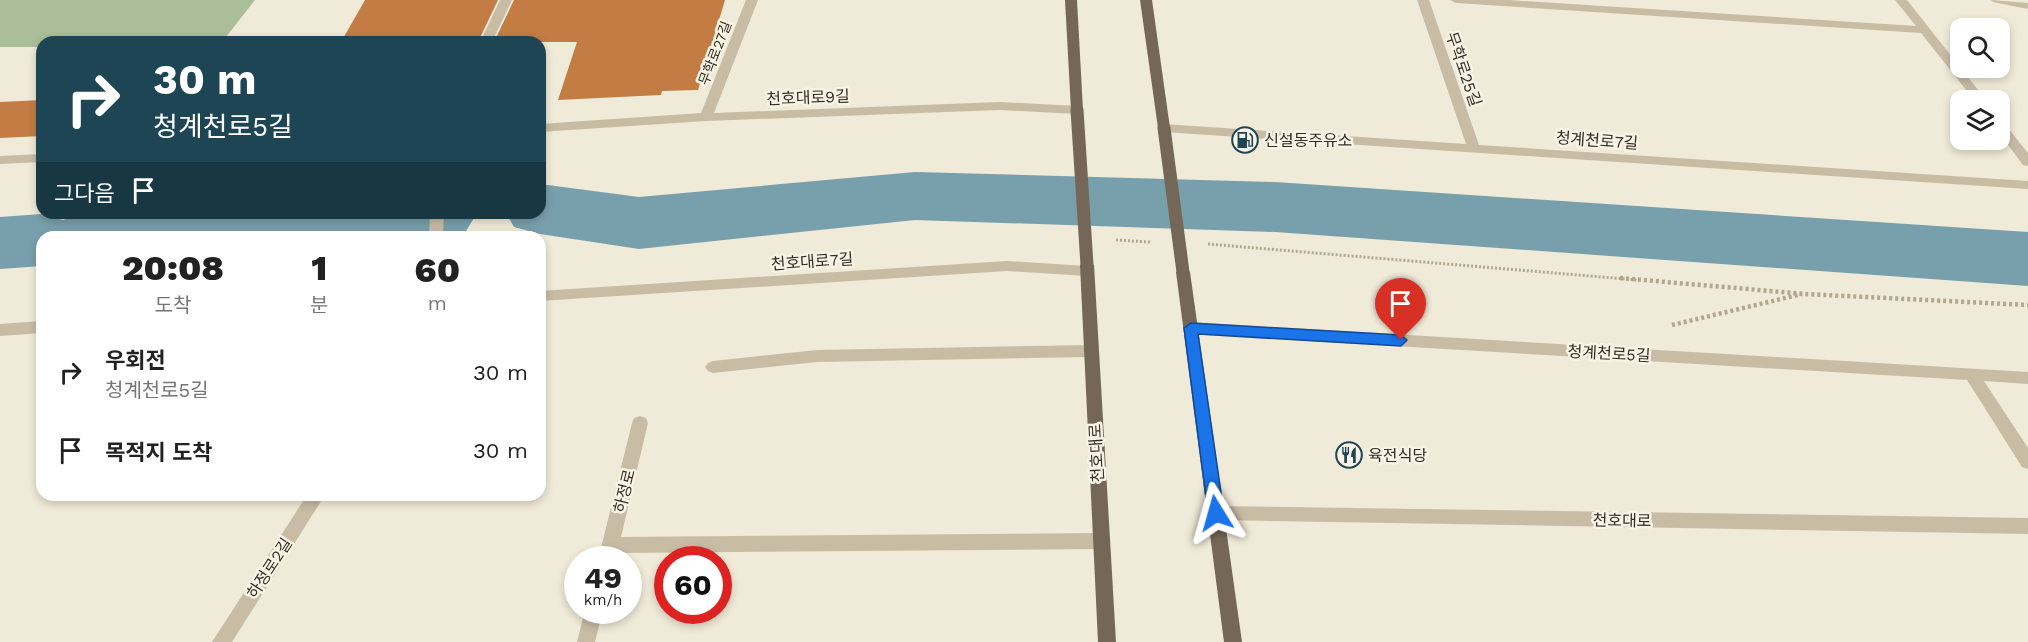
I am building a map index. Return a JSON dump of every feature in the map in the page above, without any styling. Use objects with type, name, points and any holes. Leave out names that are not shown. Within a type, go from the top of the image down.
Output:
[{"type":"main road","points":[[1071,0],[1077,110]]},
{"type":"main road","points":[[1146,0],[1233,642]]},
{"type":"main road","name":"천호대로","points":[[1077,110],[1107,642]]},
{"type":"street","points":[[489,36],[506,0]]},
{"type":"street","name":"무학로27길","points":[[706,117],[752,0]]},
{"type":"street","name":"무학로25길","points":[[1423,0],[1474,148]]},
{"type":"street","points":[[1456,0],[1924,30]]},
{"type":"street","points":[[1648,0],[1656,12]]},
{"type":"street","points":[[1901,0],[1972,90]]},
{"type":"street","points":[[1997,0],[2028,6]]},
{"type":"street","name":"천호대로9길","points":[[546,128],[706,117],[999,106],[1077,110]]},
{"type":"street","name":"청계천로7길","points":[[1164,128],[2028,185]]},
{"type":"street","points":[[2010,139],[2028,162]]},
{"type":"street","points":[[0,160],[36,158]]},
{"type":"street","name":"천호대로7길","points":[[546,296],[1007,266],[1087,268]]},
{"type":"street","points":[[0,330],[36,327]]},
{"type":"street","name":"청계천로5길","points":[[1191,328],[2028,378]]},
{"type":"street","points":[[713,367],[817,356],[1090,351]]},
{"type":"street","points":[[1971,374],[2028,462]]},
{"type":"street","name":"하정로","points":[[609,546],[640,423]]},
{"type":"street","name":"하정로2길","points":[[221,642],[312,501]]},
{"type":"street","name":"천호대로","points":[[1216,513],[2028,526]]},
{"type":"street","points":[[642,551],[1101,541]]},
{"type":"street","points":[[586,642],[590,624]]},
{"type":"path","points":[[1113,240],[1160,242]]},
{"type":"path","points":[[1207,244],[1805,294],[2028,305]]},
{"type":"path","points":[[1667,326],[1805,294]]},
{"type":"green space","points":[[0,0],[255,0],[227,36],[36,36],[36,47],[0,47]]},
{"type":"building","points":[[365,0],[498,0],[481,36],[344,36]]},
{"type":"building","points":[[514,0],[725,0],[698,90],[662,91],[661,95],[558,100],[577,42],[546,42],[546,36],[497,36]]},
{"type":"building","points":[[36,100],[36,136],[0,138],[0,102]]},
{"type":"waterway","points":[[546,210],[639,223],[915,196],[1275,207],[2028,259]]},
{"type":"waterway","points":[[178,231],[353,219]]},
{"type":"waterway","points":[[0,243],[36,240]]},
{"type":"place","name":"신설동주유소","points":[[1245,140]]},
{"type":"place","name":"육전식당","points":[[1349,455]]},
{"type":"route","points":[[1216,513],[1191,328],[1401,340]]}]
